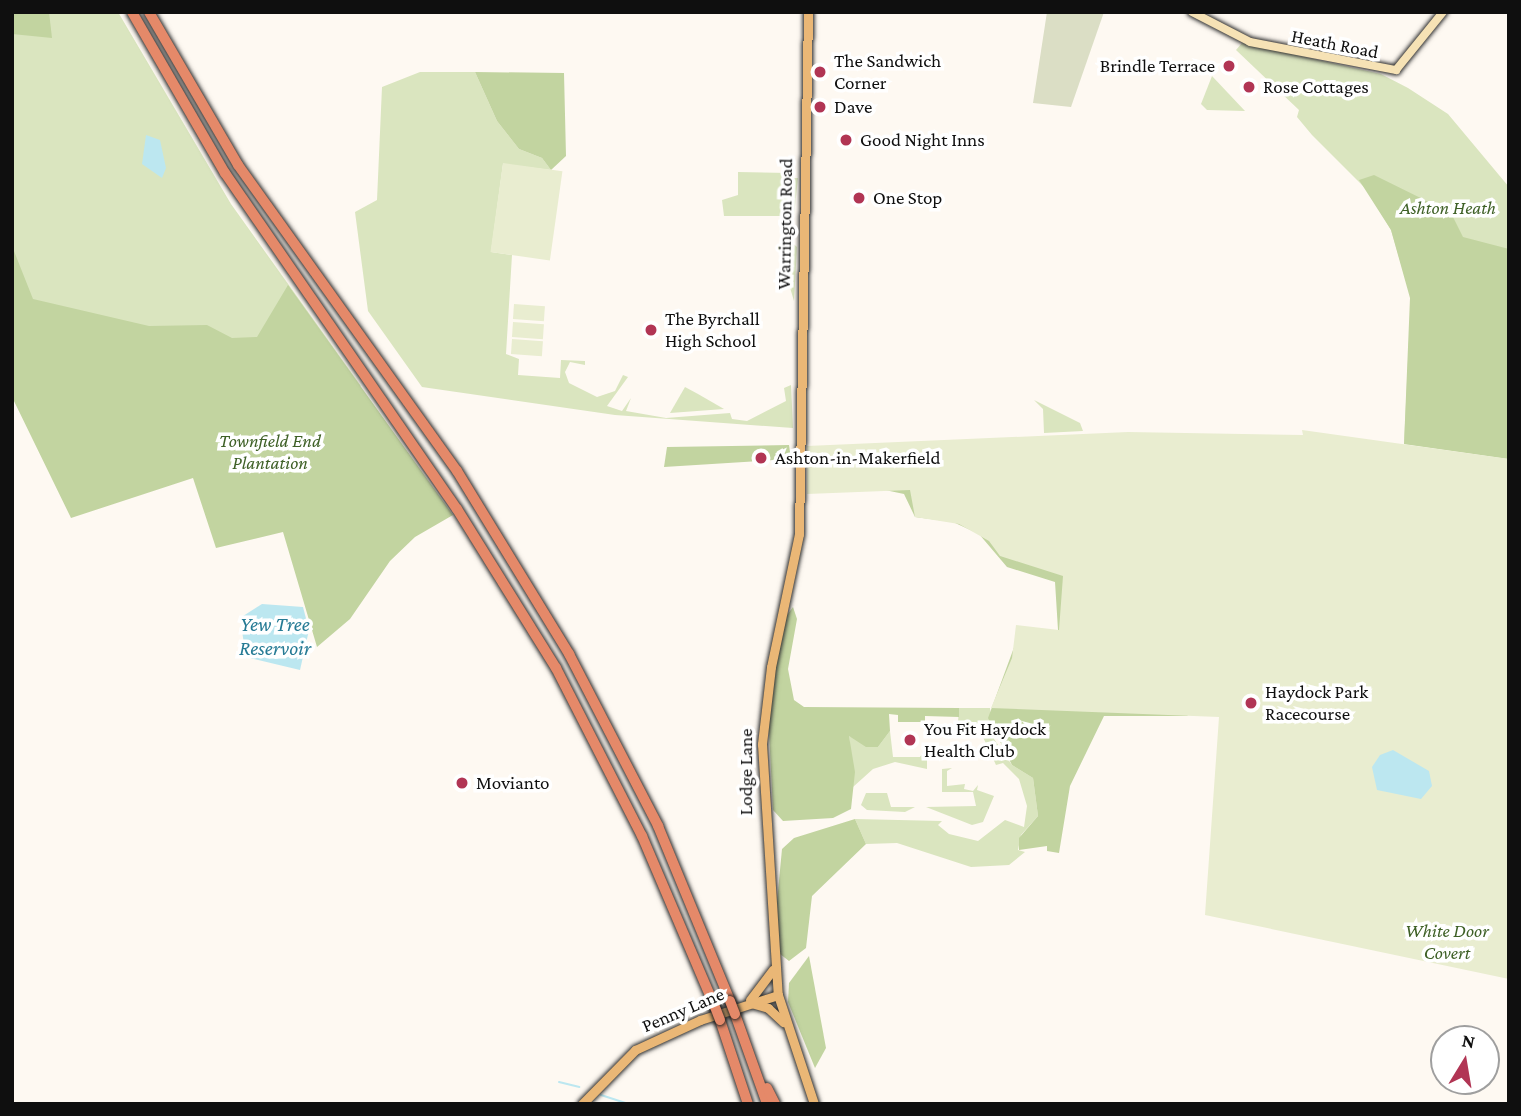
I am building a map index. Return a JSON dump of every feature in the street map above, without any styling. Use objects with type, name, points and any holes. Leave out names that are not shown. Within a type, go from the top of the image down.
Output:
[{"type":"highway","points":[[132,12],[225,173],[457,509],[556,668],[642,836],[715,1007],[748,1104]]},
{"type":"highway","points":[[149,12],[287,238],[457,471],[569,654],[658,826],[730,1001],[767,1104]]},
{"type":"highway","points":[[747,1046],[775,1104]]},
{"type":"main road","name":"Warrington Road","points":[[800,436],[808,12]]},
{"type":"main road","name":"Lodge Lane","points":[[800,436],[797,556],[771,667],[762,744],[774,967],[778,995],[783,1022],[814,1104]]},
{"type":"main road","points":[[746,1003],[766,986],[774,967]]},
{"type":"main road","name":"Penny Lane","points":[[582,1104],[635,1050],[746,1003],[778,995]]},
{"type":"main road","points":[[746,1003],[764,1005],[783,1022]]},
{"type":"street","name":"Heath Road","points":[[1192,12],[1250,42],[1396,70],[1443,12]]},
{"type":"green space","points":[[12,12],[118,12],[231,204],[361,386],[12,328]]},
{"type":"green space","points":[[12,12],[49,12],[52,38],[12,34]]},
{"type":"green space","points":[[1047,12],[1104,12],[1071,107],[1033,103]]},
{"type":"green space","name":"Ashton Heath","points":[[1242,43],[1381,74],[1408,88],[1448,114],[1509,187],[1509,459],[1404,444],[1411,298],[1391,230],[1367,190],[1297,117],[1299,110],[1236,50]]},
{"type":"green space","points":[[420,72],[475,72],[497,121],[519,149],[542,158],[551,170],[503,164],[491,252],[512,255],[506,354],[519,359],[518,375],[560,378],[561,360],[585,361],[585,365],[570,362],[565,372],[569,383],[597,397],[615,391],[623,375],[628,377],[607,406],[622,411],[631,398],[626,411],[666,418],[730,413],[732,419],[747,421],[786,401],[784,388],[791,385],[793,428],[615,415],[422,387],[368,311],[355,212],[377,200],[382,87]]},
{"type":"green space","points":[[475,72],[564,73],[566,156],[551,170],[542,158],[519,149],[497,121]]},
{"type":"green space","points":[[1212,76],[1245,111],[1207,110],[1201,104]]},
{"type":"green space","points":[[503,163],[562,171],[550,260],[490,252]]},
{"type":"green space","points":[[738,172],[789,173],[790,178],[798,178],[794,216],[724,216],[722,200],[738,195]]},
{"type":"green space","points":[[1374,175],[1451,213],[1463,237],[1509,249],[1509,459],[1404,444],[1410,298],[1391,230],[1359,180]]},
{"type":"green space","points":[[789,240],[797,247],[794,301],[778,247]]},
{"type":"green space","name":"Townfield End Plantation","points":[[12,246],[33,299],[149,326],[207,325],[232,338],[257,337],[288,285],[453,515],[415,537],[390,561],[350,619],[317,647],[283,532],[216,548],[193,478],[71,518],[12,397]]},
{"type":"green space","points":[[514,304],[545,306],[544,321],[513,319]]},
{"type":"green space","points":[[513,322],[544,324],[543,339],[512,337]]},
{"type":"green space","points":[[512,339],[543,341],[542,356],[511,354]]},
{"type":"green space","points":[[685,387],[698,394],[724,409],[670,413]]},
{"type":"green space","points":[[1034,400],[1080,423],[1083,431],[1044,433],[1043,409]]},
{"type":"green space","name":"Haydock Park Racecourse","points":[[1302,430],[1509,459],[1509,979],[1205,915],[1219,717],[991,708],[1012,658],[1016,625],[1059,630],[1063,576],[1000,556],[989,541],[959,524],[915,517],[910,490],[807,494],[807,446],[1128,432],[1303,435]]},
{"type":"green space","points":[[789,445],[791,459],[664,467],[667,447]]},
{"type":"green space","points":[[1017,480],[1188,716],[1104,716],[1070,786],[1059,853],[1047,851],[1047,846],[1019,850],[1019,838],[1038,816],[1033,778],[1012,765],[988,718],[1016,642],[1058,630],[1055,582],[1007,567],[979,534],[953,522],[915,517],[904,494],[885,490]]},
{"type":"green space","points":[[793,607],[797,619],[788,669],[794,700],[804,707],[959,708],[959,717],[925,716],[925,722],[898,722],[898,715],[889,714],[890,731],[878,747],[866,747],[849,736],[855,772],[851,809],[833,818],[783,821],[773,810],[768,712],[784,619]]},
{"type":"green space","points":[[959,708],[990,708],[994,739],[1012,765],[1033,778],[1038,816],[1021,835],[1018,850],[1025,852],[1009,865],[971,867],[897,843],[866,844],[855,819],[942,821],[938,825],[949,834],[978,841],[1005,820],[1024,827],[1027,806],[1019,779],[1003,763],[996,765],[982,735],[958,722]]},
{"type":"green space","points":[[890,731],[893,757],[920,757],[927,746],[927,769],[895,762],[873,769],[853,787],[849,736],[878,747]]},
{"type":"green space","points":[[952,768],[947,771],[947,786],[965,784],[964,789],[973,791],[978,785],[977,790],[994,796],[983,822],[972,825],[926,807],[976,806],[973,792],[942,792],[942,769]]},
{"type":"green space","points":[[866,793],[887,793],[891,807],[915,807],[905,812],[867,810],[861,805]]},
{"type":"green space","points":[[855,819],[866,844],[812,896],[806,948],[789,961],[780,954],[777,902],[782,849],[794,838]]},
{"type":"green space","points":[[809,956],[826,1048],[815,1068],[788,1002],[789,983]]},
{"type":"water","points":[[146,135],[160,140],[166,168],[162,178],[142,164]]},
{"type":"water","name":"Yew Tree Reservoir","points":[[262,604],[303,607],[309,630],[300,670],[246,657],[240,618]]},
{"type":"water","points":[[1393,750],[1429,771],[1432,786],[1421,799],[1377,790],[1372,767],[1380,755]]},
{"type":"waterway","points":[[559,1082],[579,1087]]},
{"type":"waterway","points":[[601,1095],[629,1104]]},
{"type":"place","name":"Brindle Terrace","points":[[1229,66]]},
{"type":"place","name":"The Sandwich Corner","points":[[820,72]]},
{"type":"place","name":"Rose Cottages","points":[[1249,87]]},
{"type":"place","name":"Dave","points":[[820,107]]},
{"type":"place","name":"Good Night Inns","points":[[846,140]]},
{"type":"place","name":"One Stop","points":[[859,198]]},
{"type":"place","name":"The Byrchall High School","points":[[651,330]]},
{"type":"place","name":"Ashton-in-Makerfield","points":[[761,458]]},
{"type":"place","name":"Haydock Park Racecourse","points":[[1251,703]]},
{"type":"place","name":"You Fit Haydock Health Club","points":[[910,740]]},
{"type":"place","name":"Movianto","points":[[462,783]]},
{"type":"park label","name":"White Door Covert","points":[[1447,942]]}]
